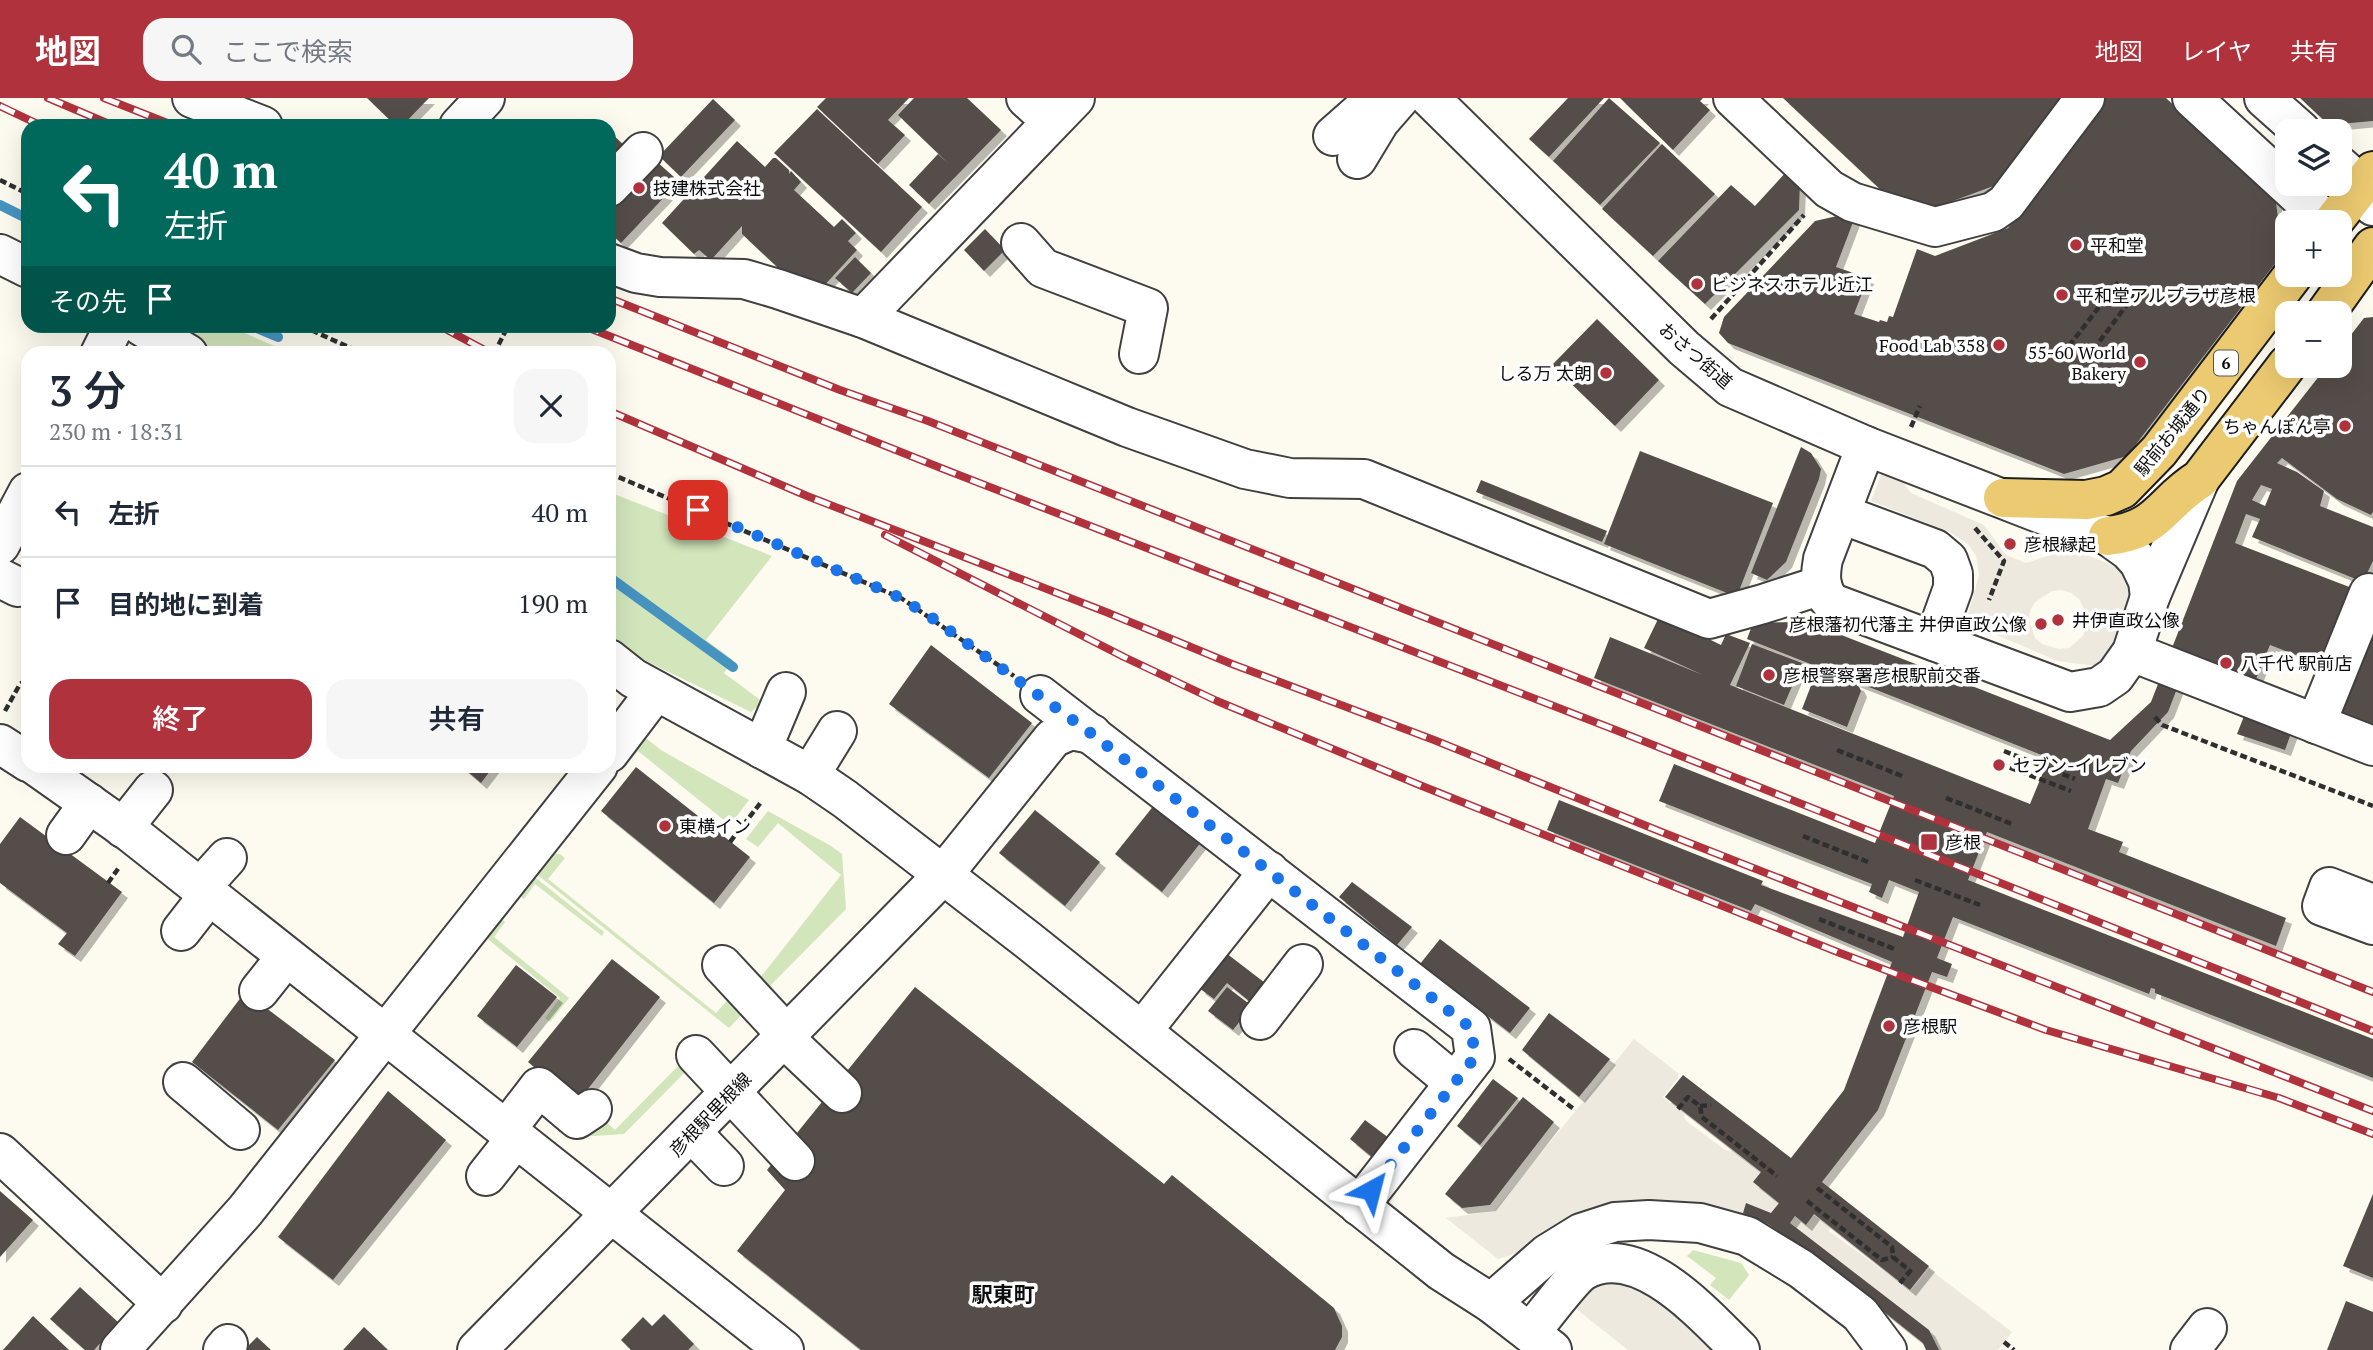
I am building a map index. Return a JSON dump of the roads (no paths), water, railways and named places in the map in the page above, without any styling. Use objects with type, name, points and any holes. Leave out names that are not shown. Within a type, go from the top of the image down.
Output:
[{"type":"main road","points":[[2342,210],[2362,182]]},
{"type":"main road","points":[[2335,301],[2373,247]]},
{"type":"main road","name":"駅前お城通り","points":[[2003,498],[2086,500],[2122,489],[2159,451],[2284,287]]},
{"type":"main road","points":[[2108,536],[2140,529],[2154,520],[2183,489],[2200,479],[2277,378]]},
{"type":"street","points":[[192,98],[245,119]]},
{"type":"street","points":[[1376,98],[1345,148],[1380,121],[1400,98]]},
{"type":"street","name":"おさつ街道","points":[[1430,98],[1684,348],[1730,387],[1866,446],[2057,520],[2108,536]]},
{"type":"street","points":[[1733,98],[1829,189],[1852,202],[1935,227],[1993,212],[2006,204],[2085,98]]},
{"type":"street","points":[[2192,98],[2314,210]]},
{"type":"street","points":[[2264,98],[2288,119]]},
{"type":"street","points":[[863,318],[1051,106]]},
{"type":"street","points":[[616,180],[643,152]]},
{"type":"street","points":[[2352,227],[2373,229]]},
{"type":"street","points":[[1021,243],[1043,268],[1148,308],[1139,354]]},
{"type":"street","points":[[0,254],[21,264]]},
{"type":"street","points":[[616,266],[636,273],[660,277],[744,279],[863,318],[1127,427],[1245,469],[1290,478],[1364,479],[1709,619],[1822,585]]},
{"type":"street","points":[[153,333],[175,346]]},
{"type":"street","points":[[1866,446],[1823,559],[1820,575],[1825,596],[1832,603],[2070,692],[2099,687],[2115,676],[2133,652],[2150,597],[2200,479]]},
{"type":"street","points":[[0,545],[21,505]]},
{"type":"street","points":[[1841,514],[1934,549],[1948,561],[1953,574],[1953,588],[1934,641]]},
{"type":"street","points":[[2108,536],[2129,551],[2138,562],[2148,581],[2150,597]]},
{"type":"street","points":[[2316,724],[2369,593]]},
{"type":"street","points":[[2133,652],[2373,746]]},
{"type":"street","points":[[616,665],[633,678],[810,775],[845,799],[1029,941],[1441,1271],[1491,1303],[1541,1341],[1582,1272],[1607,1263],[1639,1267],[1674,1289],[1740,1350]]},
{"type":"street","points":[[616,744],[656,691]]},
{"type":"street","points":[[762,749],[786,692]]},
{"type":"street","points":[[1040,695],[1269,871],[1295,899],[1471,1028],[1475,1057],[1455,1083],[1416,1145],[1359,1206]]},
{"type":"street","name":"彦根駅里根線","points":[[477,1350],[942,876],[1043,762],[1054,738],[1071,730],[1092,734]]},
{"type":"street","points":[[810,775],[837,731]]},
{"type":"street","points":[[53,773],[89,803],[123,845],[205,892],[612,1214],[762,1343]]},
{"type":"street","points":[[120,1350],[175,1299],[229,1242],[384,1035],[432,964],[492,903],[515,861],[565,816],[593,773]]},
{"type":"street","points":[[123,845],[152,790]]},
{"type":"street","points":[[66,835],[89,803]]},
{"type":"street","points":[[181,930],[227,858]]},
{"type":"street","points":[[1142,1031],[1188,963],[1232,906],[1269,871]]},
{"type":"street","points":[[2373,904],[2329,887],[2322,906],[2373,925]]},
{"type":"street","points":[[259,991],[286,957]]},
{"type":"street","points":[[1260,1020],[1303,964]]},
{"type":"street","points":[[722,965],[786,1037],[842,1093]]},
{"type":"street","points":[[1414,1049],[1455,1083]]},
{"type":"street","points":[[696,1055],[795,1161]]},
{"type":"street","points":[[183,1082],[240,1130]]},
{"type":"street","points":[[486,1176],[539,1087],[576,1119],[592,1109]]},
{"type":"street","points":[[692,1133],[724,1166]]},
{"type":"street","points":[[10,1154],[69,1218],[122,1254],[175,1299]]},
{"type":"street","points":[[1491,1303],[1546,1254],[1581,1233],[1615,1222],[1649,1220],[1700,1223],[1747,1236],[1801,1269],[1860,1314],[1887,1350]]},
{"type":"waterway","points":[[0,205],[21,216]]},
{"type":"waterway","points":[[269,333],[278,337]]},
{"type":"waterway","points":[[616,582],[733,667]]},
{"type":"railway","points":[[48,98],[98,119]]},
{"type":"railway","points":[[104,98],[157,119]]},
{"type":"railway","points":[[0,106],[27,119]]},
{"type":"railway","points":[[616,301],[840,390],[928,421],[2373,992]]},
{"type":"railway","points":[[453,333],[477,346]]},
{"type":"railway","points":[[602,333],[1613,729],[2373,1031]]},
{"type":"railway","points":[[616,414],[807,496],[2373,1111]]},
{"type":"railway","points":[[885,535],[1124,657],[1217,701],[1422,786],[1840,953],[2046,1030],[2279,1098],[2373,1134]]},
{"type":"place","name":"技建株式会社","points":[[639,188]]},
{"type":"place","name":"平和堂","points":[[2076,245]]},
{"type":"place","name":"ビジネスホテル近江","points":[[1697,284]]},
{"type":"place","name":"平和堂アルプラザ彦根","points":[[2062,295]]},
{"type":"place","name":"Food Lab 358","points":[[1999,345]]},
{"type":"place","name":"55-60 World Bakery","points":[[2140,362]]},
{"type":"place","name":"しる万 太朗","points":[[1606,373]]},
{"type":"place","name":"ちゃんぽん亭","points":[[2345,426]]},
{"type":"place","name":"彦根縁起","points":[[2010,544]]},
{"type":"place","name":"井伊直政公像","points":[[2058,620]]},
{"type":"place","name":"彦根藩初代藩主 井伊直政公像","points":[[2041,624]]},
{"type":"place","name":"八千代 駅前店","points":[[2226,663]]},
{"type":"place","name":"彦根警察署彦根駅前交番","points":[[1769,675]]},
{"type":"place","name":"セブン-イレブン","points":[[1999,765]]},
{"type":"place","name":"東横イン","points":[[665,826]]},
{"type":"place","name":"彦根","points":[[1929,842]]},
{"type":"place","name":"彦根駅","points":[[1889,1026]]},
{"type":"district","name":"駅東町","points":[[1003,1294]]}]
